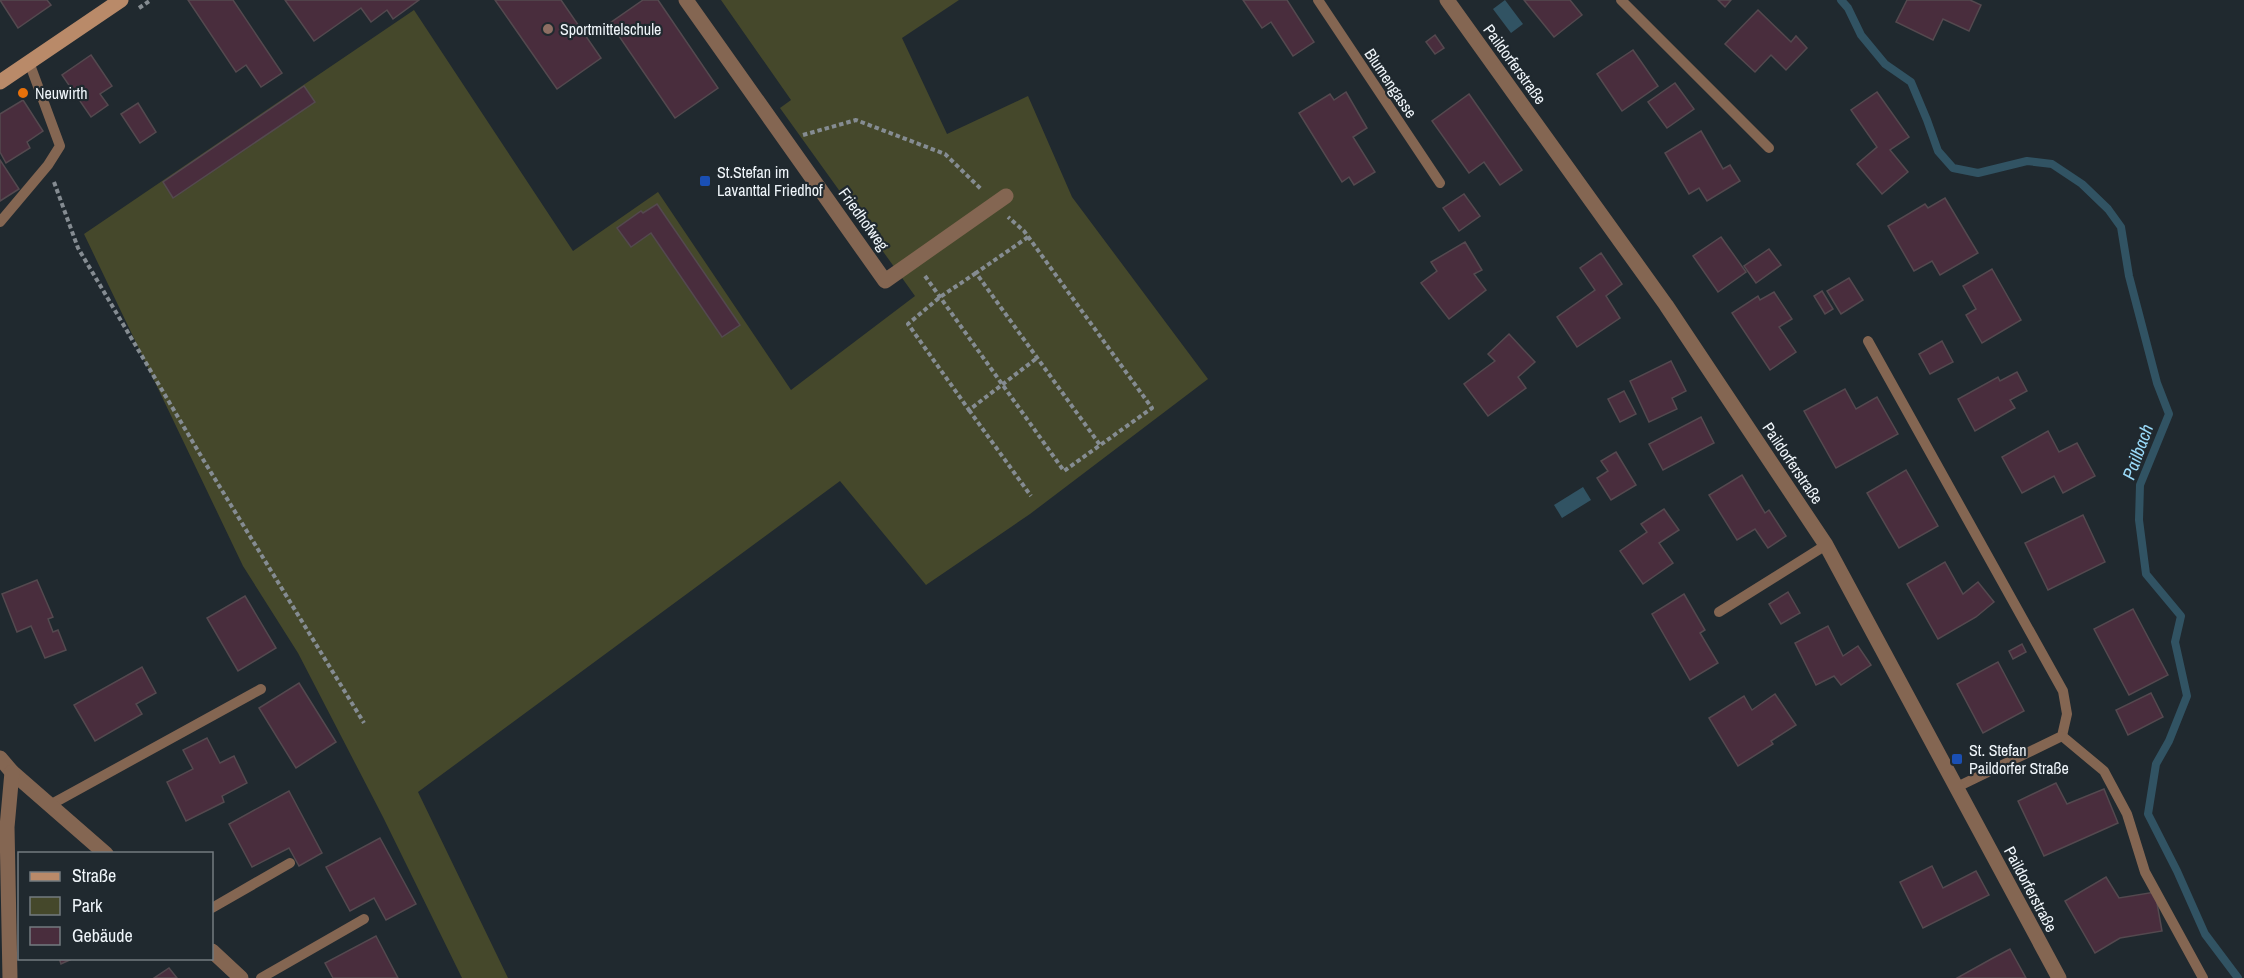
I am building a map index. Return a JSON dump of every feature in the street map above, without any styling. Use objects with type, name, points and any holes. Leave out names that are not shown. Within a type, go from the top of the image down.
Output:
[{"type":"main road","points":[[0,82],[121,0]]},
{"type":"street","name":"Friedhofweg","points":[[686,0],[885,280],[1001,200]]},
{"type":"street","name":"Paildorferstraße","points":[[1449,1],[1666,305],[1826,545],[2059,978]]},
{"type":"street","points":[[0,758],[12,772],[104,852]]},
{"type":"street","points":[[10,978],[5,951],[7,827],[12,772]]},
{"type":"street","points":[[213,952],[241,978]]},
{"type":"lane","name":"Blumengasse","points":[[1318,0],[1440,183]]},
{"type":"lane","points":[[1621,0],[1769,148]]},
{"type":"lane","points":[[0,222],[48,165],[60,146],[29,62]]},
{"type":"lane","points":[[1868,340],[2063,691],[2067,714],[2062,736]]},
{"type":"lane","points":[[1719,612],[1826,545]]},
{"type":"lane","points":[[50,805],[261,689]]},
{"type":"lane","points":[[1957,787],[2062,736]]},
{"type":"lane","points":[[2062,736],[2104,771],[2127,814],[2145,872],[2203,978]]},
{"type":"lane","points":[[213,907],[290,863]]},
{"type":"lane","points":[[261,978],[364,919]]},
{"type":"path","points":[[785,140],[856,120],[945,154],[1001,200],[1152,408],[1064,471],[914,261]]},
{"type":"path","points":[[48,165],[78,248],[204,461],[364,723]]},
{"type":"path","points":[[1028,237],[940,297],[908,324],[1031,496]]},
{"type":"path","points":[[976,273],[1100,445]]},
{"type":"path","points":[[969,410],[1037,358]]},
{"type":"green space","points":[[721,0],[959,0],[902,38],[947,134],[1028,96],[1072,197],[1208,379],[1030,514],[926,585],[840,481],[418,792],[508,978],[462,978],[383,817],[298,653],[243,566],[84,234],[414,10],[573,251],[658,192],[791,390],[915,296],[780,108],[791,100]]},
{"type":"water","points":[[1505,0],[1523,24],[1511,33],[1493,9]]},
{"type":"water","points":[[1583,487],[1591,500],[1562,518],[1554,505]]},
{"type":"building","points":[[0,0],[47,0],[51,5],[18,28]]},
{"type":"building","points":[[188,0],[233,0],[282,73],[261,87],[246,65],[236,72]]},
{"type":"building","points":[[285,0],[419,0],[393,19],[387,10],[371,22],[361,8],[314,41]]},
{"type":"building","name":"Sportmittelschule","points":[[495,0],[561,0],[601,58],[557,89]]},
{"type":"building","points":[[643,0],[658,0],[718,88],[675,118],[610,23]]},
{"type":"building","points":[[1243,0],[1287,0],[1314,42],[1293,56],[1271,22],[1262,28]]},
{"type":"building","points":[[1524,0],[1570,0],[1582,15],[1554,37]]},
{"type":"building","points":[[1718,0],[1731,0],[1725,7]]},
{"type":"building","points":[[1907,0],[1970,0],[1981,5],[1969,31],[1943,19],[1933,40],[1896,22]]},
{"type":"building","points":[[1758,10],[1791,42],[1796,36],[1807,48],[1786,70],[1771,55],[1755,72],[1725,44]]},
{"type":"building","points":[[1435,35],[1444,48],[1435,54],[1426,42]]},
{"type":"building","points":[[1633,50],[1658,86],[1622,111],[1597,74]]},
{"type":"building","points":[[91,55],[112,86],[100,94],[108,105],[91,117],[62,75]]},
{"type":"building","points":[[1675,83],[1694,109],[1667,128],[1648,102]]},
{"type":"building","points":[[304,86],[315,102],[173,198],[163,182]]},
{"type":"building","points":[[1346,92],[1367,128],[1353,137],[1375,172],[1354,185],[1349,177],[1342,182],[1299,113],[1330,94],[1334,100]]},
{"type":"building","points":[[1877,92],[1909,137],[1890,150],[1908,172],[1882,194],[1857,164],[1877,147],[1851,110]]},
{"type":"building","points":[[1469,94],[1522,170],[1500,185],[1484,162],[1469,173],[1432,121]]},
{"type":"building","points":[[23,100],[43,131],[27,142],[30,148],[6,163],[0,152],[0,114]]},
{"type":"building","points":[[138,103],[156,132],[140,143],[121,114]]},
{"type":"building","points":[[1701,131],[1723,169],[1730,165],[1740,181],[1707,201],[1699,188],[1689,194],[1665,153]]},
{"type":"building","points":[[0,160],[19,189],[0,201]]},
{"type":"building","points":[[1464,194],[1480,216],[1459,231],[1443,208]]},
{"type":"building","points":[[1945,198],[1978,253],[1940,275],[1932,261],[1914,271],[1888,226],[1925,204],[1928,208]]},
{"type":"building","points":[[657,204],[740,325],[722,337],[651,233],[631,247],[617,228],[641,211],[643,213]]},
{"type":"building","points":[[1721,237],[1746,272],[1718,292],[1693,256]]},
{"type":"building","points":[[1465,242],[1482,270],[1474,274],[1486,290],[1449,319],[1421,283],[1437,271],[1431,262]]},
{"type":"building","points":[[1769,249],[1781,265],[1756,283],[1744,266]]},
{"type":"building","points":[[1601,253],[1622,284],[1606,296],[1620,318],[1577,347],[1557,317],[1595,290],[1580,268]]},
{"type":"building","points":[[1992,269],[2021,320],[1982,343],[1966,315],[1976,309],[1963,286]]},
{"type":"building","points":[[1849,278],[1863,300],[1841,314],[1827,291]]},
{"type":"building","points":[[1822,291],[1833,309],[1825,314],[1814,296]]},
{"type":"building","points":[[1774,292],[1792,319],[1779,327],[1796,352],[1770,370],[1732,313],[1758,296],[1760,300]]},
{"type":"building","points":[[1509,334],[1535,362],[1518,377],[1526,388],[1488,416],[1464,384],[1495,361],[1488,354]]},
{"type":"building","points":[[1942,341],[1953,362],[1930,374],[1919,354]]},
{"type":"building","points":[[1671,361],[1686,391],[1672,398],[1677,409],[1649,422],[1630,381]]},
{"type":"building","points":[[2017,372],[2027,391],[2010,400],[2015,408],[1975,431],[1958,399],[1998,377],[2000,381]]},
{"type":"building","points":[[1845,389],[1856,409],[1877,397],[1898,434],[1836,468],[1804,411]]},
{"type":"building","points":[[1624,391],[1636,414],[1620,422],[1608,399]]},
{"type":"building","points":[[1701,417],[1714,443],[1663,470],[1649,444]]},
{"type":"building","points":[[2048,431],[2059,452],[2077,443],[2095,476],[2063,493],[2054,476],[2022,493],[2002,457]]},
{"type":"building","points":[[1616,452],[1636,485],[1611,500],[1597,478],[1608,471],[1601,461]]},
{"type":"building","points":[[1906,470],[1938,526],[1899,548],[1867,493]]},
{"type":"building","points":[[1742,475],[1765,513],[1769,510],[1786,536],[1768,548],[1755,529],[1737,540],[1709,495]]},
{"type":"building","points":[[1664,509],[1679,530],[1659,543],[1673,563],[1643,584],[1620,551],[1647,532],[1641,524]]},
{"type":"building","points":[[2083,515],[2105,562],[2048,590],[2025,543]]},
{"type":"building","points":[[1945,562],[1963,594],[1978,582],[1994,602],[1976,617],[1938,639],[1907,584]]},
{"type":"building","points":[[37,580],[53,617],[48,619],[53,632],[58,630],[66,650],[45,658],[31,626],[17,632],[2,594]]},
{"type":"building","points":[[1788,592],[1800,613],[1781,624],[1769,604]]},
{"type":"building","points":[[1684,594],[1705,630],[1700,633],[1718,663],[1690,680],[1652,614]]},
{"type":"building","points":[[245,596],[276,648],[238,671],[207,618]]},
{"type":"building","points":[[2133,609],[2168,675],[2129,695],[2094,629]]},
{"type":"building","points":[[1828,626],[1843,656],[1858,646],[1871,665],[1841,685],[1834,676],[1816,685],[1795,643]]},
{"type":"building","points":[[2022,644],[2026,652],[2013,659],[2009,651]]},
{"type":"building","points":[[1998,662],[2024,711],[1983,733],[1957,684]]},
{"type":"building","points":[[142,667],[156,693],[136,704],[142,714],[95,741],[74,705]]},
{"type":"building","points":[[299,683],[336,742],[296,768],[259,708]]},
{"type":"building","points":[[2151,693],[2163,717],[2128,735],[2116,710]]},
{"type":"building","points":[[1775,694],[1796,725],[1771,741],[1773,744],[1738,766],[1709,718],[1744,696],[1752,710]]},
{"type":"building","points":[[207,738],[220,763],[234,756],[247,783],[222,796],[224,802],[186,821],[167,782],[193,769],[183,750]]},
{"type":"building","points":[[2056,783],[2067,804],[2104,789],[2118,823],[2044,856],[2018,801]]},
{"type":"building","points":[[289,791],[322,853],[299,866],[289,848],[252,867],[229,824]]},
{"type":"building","points":[[380,838],[416,904],[386,920],[374,898],[350,911],[326,867]]},
{"type":"building","points":[[1932,866],[1943,888],[1976,871],[1989,895],[1923,928],[1900,882]]},
{"type":"building","points":[[2106,877],[2119,898],[2155,892],[2162,931],[2120,938],[2095,953],[2065,901]]},
{"type":"building","points":[[376,936],[398,978],[333,978],[325,963]]},
{"type":"building","points":[[2010,949],[2026,978],[1957,978],[1993,958]]},
{"type":"building","points":[[169,968],[177,978],[154,978]]},
{"type":"waterway","name":"Pailbach","points":[[1841,0],[1848,8],[1861,35],[1885,64],[1911,82],[1938,151],[1953,168],[1978,173],[2027,161],[2052,164],[2082,184],[2108,209],[2121,227],[2129,276],[2157,383],[2169,414],[2140,485],[2139,520],[2146,574],[2181,616],[2175,642],[2187,696],[2169,741],[2156,764],[2148,814],[2205,934],[2238,978]]},
{"type":"place","name":"Sportmittelschule","points":[[548,29]]},
{"type":"place","name":"Neuwirth","points":[[23,93]]},
{"type":"place","name":"St.Stefan im Lavanttal Friedhof","points":[[705,181]]},
{"type":"place","name":"St. Stefan Paildorfer Straße","points":[[1957,759]]}]
